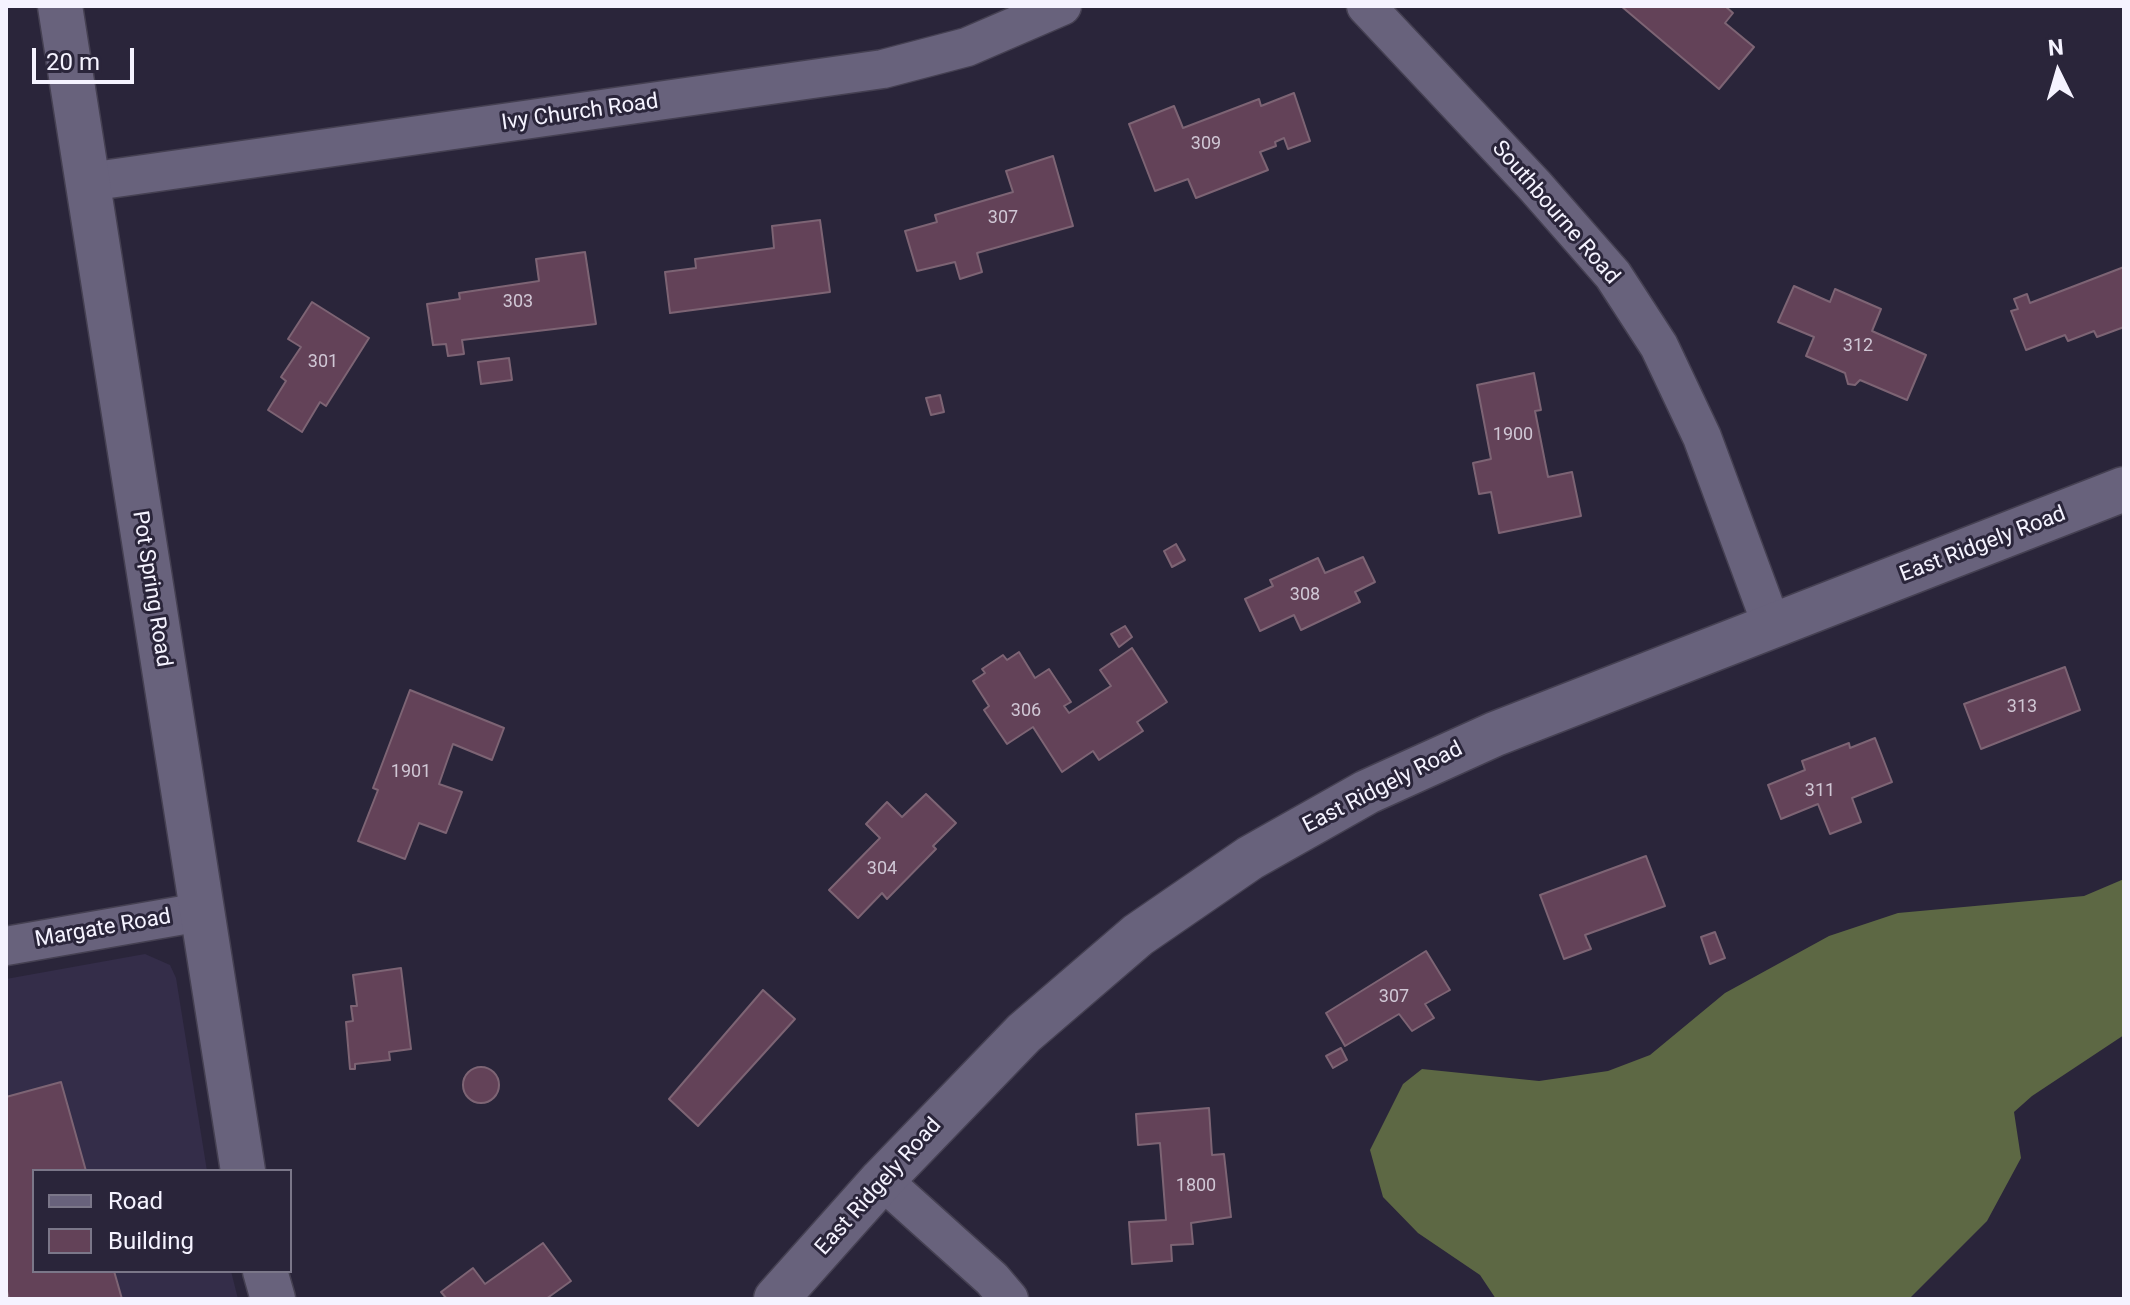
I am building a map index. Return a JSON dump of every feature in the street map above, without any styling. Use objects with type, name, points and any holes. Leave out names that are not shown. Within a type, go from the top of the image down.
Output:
[{"type":"street","name":"Pot Spring Road","points":[[60,6],[243,1169]]},
{"type":"street","name":"Ivy Church Road","points":[[88,182],[883,69],[967,47],[1062,6]]},
{"type":"street","name":"Southbourne Road","points":[[1366,6],[1535,186],[1613,275],[1659,346],[1702,437],[1772,626]]},
{"type":"street","name":"East Ridgely Road","points":[[776,1299],[982,1074],[1056,1003],[1138,935],[1250,858],[1429,762],[1559,707],[2124,489]]},
{"type":"street","name":"Margate Road","points":[[6,946],[201,912]]},
{"type":"street","points":[[882,1180],[992,1279],[1009,1299]]},
{"type":"street","points":[[266,1273],[273,1299]]},
{"type":"shaded area","points":[[145,954],[170,965],[176,978],[207,1169],[32,1169],[32,1273],[232,1273],[238,1299],[6,1299],[6,979]]},
{"type":"green space","points":[[2124,879],[2124,1035],[2032,1096],[2014,1112],[2021,1158],[1987,1221],[1909,1299],[1496,1299],[1480,1275],[1418,1233],[1383,1197],[1370,1150],[1403,1084],[1422,1069],[1539,1081],[1608,1071],[1650,1055],[1725,993],[1829,936],[1898,913],[2084,896]]},
{"type":"building","points":[[1621,6],[1725,6],[1733,13],[1725,23],[1754,47],[1719,89]]},
{"type":"building","points":[[1294,93],[1310,141],[1288,149],[1284,138],[1275,142],[1276,146],[1260,152],[1268,170],[1196,198],[1188,179],[1155,191],[1129,124],[1174,106],[1183,128],[1259,99],[1261,106]]},
{"type":"building","points":[[1053,156],[1073,226],[977,253],[982,272],[960,279],[955,262],[917,271],[905,231],[937,222],[935,215],[1013,192],[1006,171]]},
{"type":"building","points":[[820,220],[830,292],[670,313],[665,272],[696,268],[695,259],[774,248],[772,226]]},
{"type":"building","points":[[585,252],[596,324],[462,340],[464,354],[448,356],[446,344],[433,345],[427,304],[460,299],[459,293],[539,281],[536,259]]},
{"type":"building","points":[[2124,267],[2124,327],[2097,337],[2094,331],[2068,341],[2065,335],[2026,350],[2011,311],[2018,309],[2014,299],[2027,294],[2030,303]]},
{"type":"building","points":[[1794,286],[1830,302],[1835,289],[1881,309],[1872,331],[1926,355],[1907,400],[1860,380],[1855,385],[1848,384],[1845,373],[1806,356],[1814,337],[1778,322]]},
{"type":"building","points":[[312,302],[369,338],[326,406],[320,402],[302,432],[268,410],[286,381],[281,377],[301,347],[288,339]]},
{"type":"building","points":[[509,358],[512,380],[481,384],[478,362]]},
{"type":"building","points":[[1534,373],[1541,410],[1535,411],[1548,477],[1572,472],[1581,516],[1499,533],[1491,492],[1479,494],[1473,463],[1491,459],[1477,385]]},
{"type":"building","points":[[940,395],[944,412],[931,415],[926,398]]},
{"type":"building","points":[[1176,544],[1185,560],[1172,567],[1164,551]]},
{"type":"building","points":[[1363,557],[1375,582],[1355,592],[1360,602],[1301,630],[1294,615],[1260,631],[1245,599],[1273,586],[1270,580],[1318,558],[1325,573]]},
{"type":"building","points":[[1125,626],[1132,637],[1119,647],[1111,634]]},
{"type":"building","points":[[1132,648],[1167,702],[1137,722],[1143,731],[1099,760],[1093,751],[1062,772],[1033,727],[1007,744],[984,710],[989,706],[973,681],[985,673],[982,669],[1003,655],[1007,660],[1019,652],[1035,678],[1049,669],[1071,702],[1064,706],[1069,713],[1111,686],[1100,670]]},
{"type":"building","points":[[2065,667],[2080,710],[1981,749],[1964,704]]},
{"type":"building","points":[[410,690],[504,728],[492,760],[453,744],[439,784],[462,792],[446,833],[419,823],[405,859],[358,841],[378,790],[373,788]]},
{"type":"building","points":[[1875,738],[1892,782],[1852,798],[1861,822],[1830,834],[1818,804],[1781,819],[1768,785],[1805,770],[1802,761],[1849,743],[1850,748]]},
{"type":"building","points":[[926,794],[956,823],[933,846],[936,849],[887,899],[882,893],[858,918],[829,890],[880,838],[866,824],[887,802],[902,817]]},
{"type":"building","points":[[1646,856],[1665,906],[1585,935],[1591,949],[1564,959],[1540,895]]},
{"type":"building","points":[[1715,932],[1725,958],[1710,964],[1701,937]]},
{"type":"building","points":[[1426,951],[1450,990],[1425,1004],[1434,1018],[1412,1031],[1399,1014],[1345,1046],[1326,1013]]},
{"type":"building","points":[[401,968],[411,1049],[389,1052],[390,1060],[355,1064],[355,1069],[350,1069],[346,1022],[353,1021],[351,1006],[357,1006],[353,975]]},
{"type":"building","points":[[763,990],[795,1019],[698,1126],[669,1099]]},
{"type":"building","points":[[1341,1048],[1347,1060],[1333,1068],[1326,1056]]},
{"type":"building","points":[[481,1067],[493,1073],[499,1085],[493,1097],[481,1103],[469,1097],[463,1085],[469,1073]]},
{"type":"building","points":[[61,1082],[85,1169],[32,1169],[32,1273],[115,1273],[122,1299],[9,1299],[6,1287],[6,1097]]},
{"type":"building","points":[[1209,1108],[1212,1155],[1224,1154],[1231,1217],[1191,1223],[1193,1244],[1171,1245],[1172,1261],[1132,1264],[1129,1222],[1166,1220],[1160,1143],[1138,1145],[1136,1114]]},
{"type":"building","points":[[543,1243],[571,1281],[546,1299],[447,1299],[441,1292],[473,1268],[485,1284]]}]
